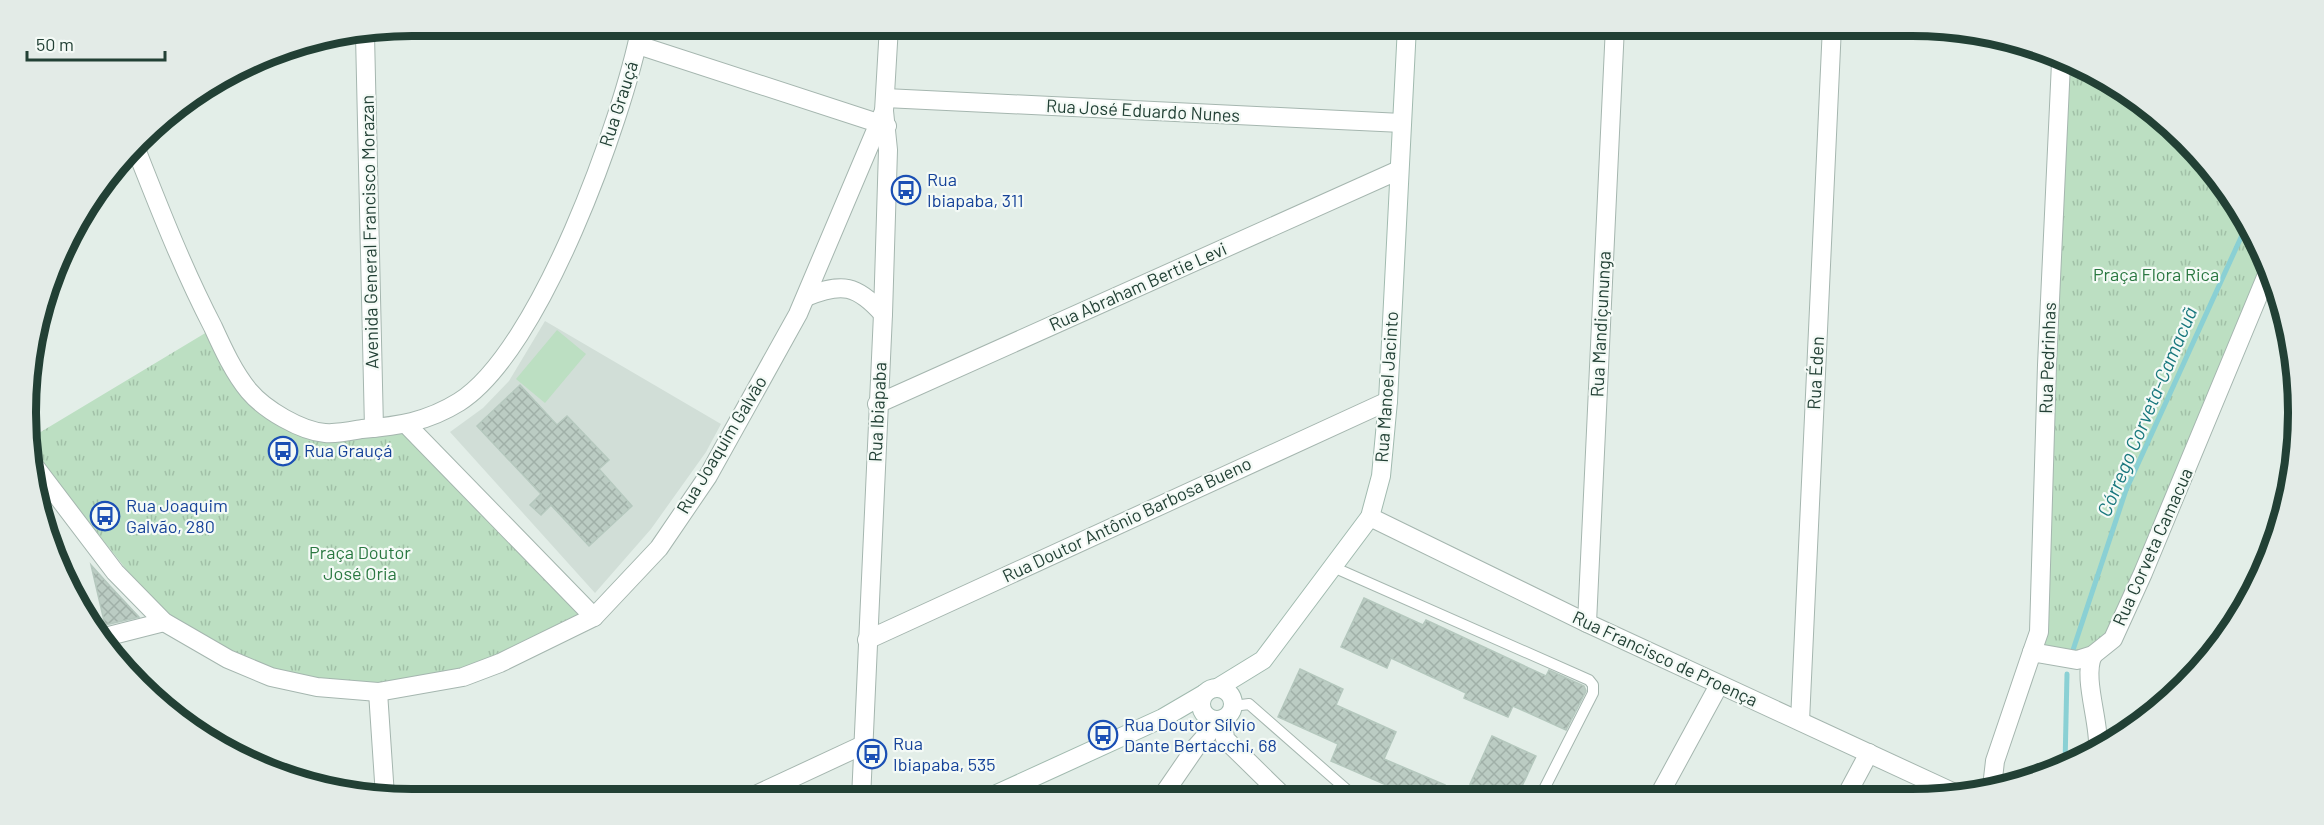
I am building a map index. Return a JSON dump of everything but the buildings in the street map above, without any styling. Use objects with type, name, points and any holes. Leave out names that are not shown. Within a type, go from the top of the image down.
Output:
[{"type":"street","name":"Rua Grauçá","points":[[138,154],[183,269],[228,358],[250,392],[277,412],[301,425],[324,433],[407,425],[459,402],[483,382],[510,348],[540,299],[576,223],[611,133],[639,36]]},
{"type":"street","name":"Rua Ibiapaba","points":[[861,789],[877,404],[883,314],[884,115],[888,36]]},
{"type":"street","name":"Rua Manoel Jacinto","points":[[1163,718],[1263,660],[1370,517],[1381,476],[1388,401],[1406,36]]},
{"type":"street","name":"Rua Mandiçununga","points":[[1587,623],[1615,36]]},
{"type":"street","name":"Rua Éden","points":[[1800,722],[1832,36]]},
{"type":"street","name":"Avenida General Francisco Morazan","points":[[365,39],[374,428]]},
{"type":"street","name":"Rua José Eduardo Nunes","points":[[638,45],[884,115],[1402,123]]},
{"type":"street","name":"Rua Pedrinhas","points":[[2032,652],[2039,632],[2047,365],[2061,67]]},
{"type":"street","name":"Rua Joaquim Galvão","points":[[41,475],[115,572],[164,622],[228,659],[272,676],[317,687],[378,692],[463,677],[536,647],[594,617],[659,548],[708,476],[806,297],[884,115]]},
{"type":"street","name":"Rua Abraham Bertie Levi","points":[[877,404],[1399,170]]},
{"type":"street","name":"Rua Corveta Camacua","points":[[2085,658],[2113,639],[2264,281]]},
{"type":"street","points":[[806,297],[827,288],[849,288],[866,295],[883,314]]},
{"type":"street","name":"Rua Doutor Antônio Barbosa Bueno","points":[[867,639],[1388,401]]},
{"type":"street","points":[[407,425],[594,617]]},
{"type":"street","name":"Rua Francisco de Proença","points":[[1370,517],[1587,623],[1943,787]]},
{"type":"street","points":[[109,636],[164,622]]},
{"type":"street","points":[[1993,780],[1995,761],[2032,652],[2085,658],[2090,661],[2099,740]]},
{"type":"street","points":[[1662,789],[1719,685]]},
{"type":"street","points":[[1167,789],[1219,716],[1228,692],[1211,691],[1201,709],[1219,716]]},
{"type":"street","points":[[378,692],[384,788]]},
{"type":"street","points":[[1008,789],[1163,718],[1182,714],[1219,716]]},
{"type":"street","points":[[1219,716],[1225,739],[1276,789]]},
{"type":"street","points":[[768,789],[863,745]]},
{"type":"street","points":[[1850,789],[1869,753]]},
{"type":"lane","points":[[1333,567],[1589,680],[1593,685],[1589,702],[1544,789]]},
{"type":"lane","points":[[1219,716],[1249,704],[1346,789]]},
{"type":"shaded area","points":[[545,321],[721,424],[706,452],[651,529],[595,593],[450,432],[483,408],[509,381]]},
{"type":"green space","name":"Praça Flora Rica","points":[[2061,67],[2121,99],[2178,146],[2225,203],[2238,224],[2264,281],[2099,651],[2032,652]]},
{"type":"green space","name":"Praça Doutor José Oria","points":[[212,329],[259,405],[336,438],[366,438],[408,426],[593,615],[460,676],[378,690],[256,670],[167,621],[39,459],[37,434]]},
{"type":"green space","points":[[557,330],[586,354],[545,403],[516,379]]},
{"type":"waterway","name":"Córrego Corveta-Camacuã","points":[[2072,653],[2126,490],[2243,234]]},
{"type":"waterway","name":"Córrego Corveta-Camacuã","points":[[2065,756],[2067,674]]},
{"type":"place","name":"Rua Ibiapaba, 311","points":[[906,190]]},
{"type":"place","name":"Rua Grauçá","points":[[283,451]]},
{"type":"place","name":"Rua Joaquim Galvão, 280","points":[[105,516]]},
{"type":"place","name":"Rua Doutor Sílvio Dante Bertacchi, 68","points":[[1103,735]]},
{"type":"place","name":"Rua Ibiapaba, 535","points":[[872,754]]}]
